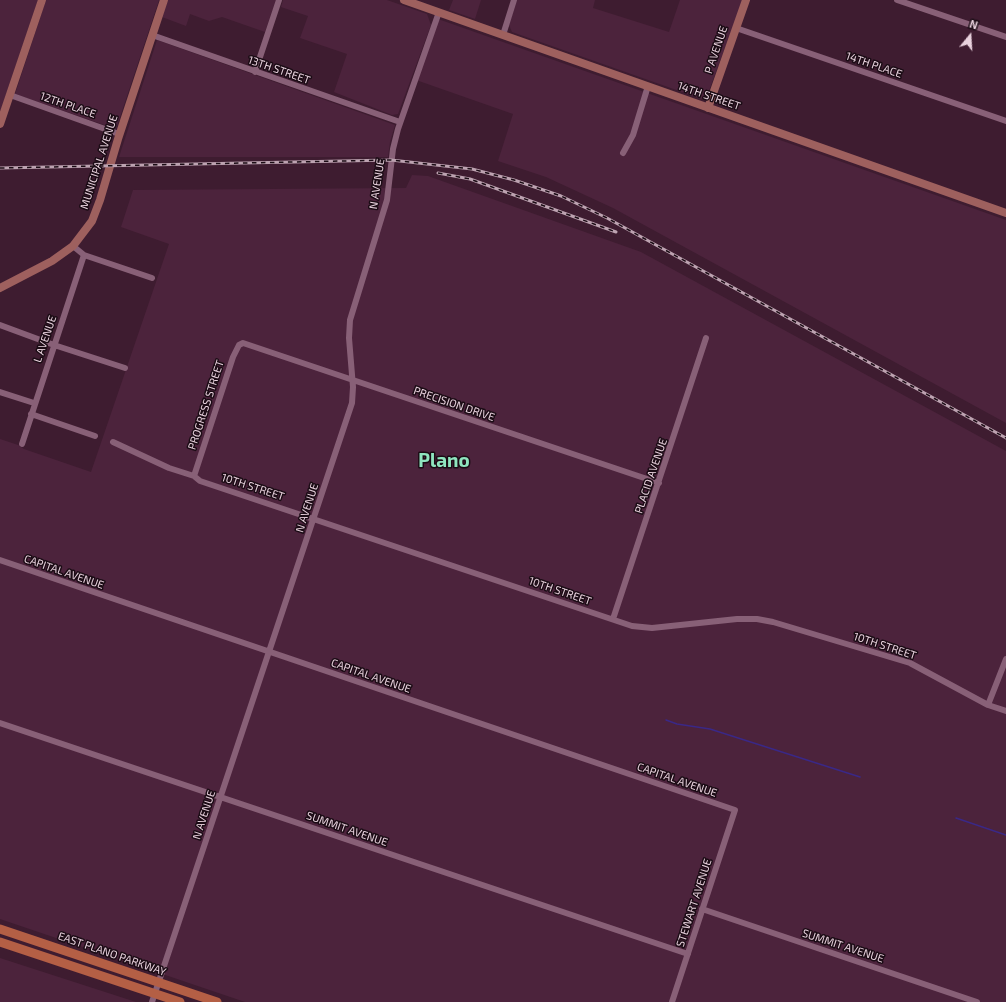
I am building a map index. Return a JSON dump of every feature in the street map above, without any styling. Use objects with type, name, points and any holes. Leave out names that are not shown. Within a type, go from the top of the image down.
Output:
[{"type":"main road","points":[[0,124],[42,0]]},
{"type":"main road","name":"MUNICIPAL AVENUE","points":[[0,288],[52,261],[73,246],[83,234],[96,211],[119,134],[164,0]]},
{"type":"main road","name":"14TH STREET","points":[[404,0],[1006,213]]},
{"type":"main road","name":"P AVENUE","points":[[708,108],[746,0]]},
{"type":"main road","name":"EAST PLANO PARKWAY","points":[[0,929],[217,1002]]},
{"type":"main road","points":[[0,942],[61,963],[153,998],[180,1002]]},
{"type":"main road","points":[[61,963],[66,951]]},
{"type":"street","points":[[255,72],[279,0]]},
{"type":"street","points":[[503,35],[514,0]]},
{"type":"street","points":[[897,0],[1006,37]]},
{"type":"street","name":"N AVENUE","points":[[153,998],[315,518],[352,403],[353,380],[349,338],[350,320],[386,200],[393,148],[400,122],[439,12]]},
{"type":"street","name":"14TH PLACE","points":[[736,28],[1006,121]]},
{"type":"street","name":"13TH STREET","points":[[152,35],[400,122]]},
{"type":"street","points":[[623,153],[632,134],[648,86]]},
{"type":"street","name":"12TH PLACE","points":[[10,95],[119,134]]},
{"type":"street","points":[[73,246],[84,256],[152,278]]},
{"type":"street","name":"L AVENUE","points":[[22,444],[34,403],[84,256]]},
{"type":"street","points":[[0,325],[54,345],[125,368]]},
{"type":"street","name":"PLACID AVENUE","points":[[613,619],[706,338]]},
{"type":"street","name":"PRECISION DRIVE","points":[[243,343],[659,483]]},
{"type":"street","name":"PROGRESS STREET","points":[[194,476],[233,357],[239,346],[243,343]]},
{"type":"street","points":[[0,392],[34,403]]},
{"type":"street","points":[[31,414],[95,436]]},
{"type":"street","name":"10TH STREET","points":[[113,442],[169,468],[194,476],[200,481],[315,518],[632,626],[652,628],[692,625],[734,619],[757,619],[773,622],[910,663],[988,705],[1006,710]]},
{"type":"street","name":"CAPITAL AVENUE","points":[[0,560],[735,810]]},
{"type":"street","points":[[988,705],[1006,659]]},
{"type":"street","name":"SUMMIT AVENUE","points":[[0,723],[688,954]]},
{"type":"street","name":"STEWART AVENUE","points":[[672,1002],[735,810]]},
{"type":"street","name":"SUMMIT AVENUE","points":[[702,909],[977,1002]]},
{"type":"shaded area","points":[[0,0],[38,0],[0,112]]},
{"type":"shaded area","points":[[46,0],[159,0],[116,129],[15,94]]},
{"type":"shaded area","points":[[168,0],[276,0],[265,32],[222,17],[209,21],[190,14],[186,26],[162,17]]},
{"type":"shaded area","points":[[283,0],[387,0],[427,14],[431,25],[398,114],[392,115],[334,92],[347,54],[300,38],[308,16],[281,7]]},
{"type":"shaded area","points":[[453,0],[481,0],[475,19],[449,10]]},
{"type":"shaded area","points":[[517,0],[595,0],[593,8],[669,32],[680,0],[743,0],[707,96],[702,99],[512,32],[509,25]]},
{"type":"shaded area","points":[[438,19],[1006,220],[1006,423],[613,208],[546,177],[498,161],[513,114],[416,80]]},
{"type":"shaded area","points":[[157,40],[395,125],[390,142],[388,157],[119,157]]},
{"type":"shaded area","points":[[412,175],[428,176],[641,252],[1006,451],[1006,1002],[245,1002],[0,919],[0,439],[18,445],[24,449],[91,472],[169,244],[121,227],[133,190],[406,188]]},
{"type":"shaded area","points":[[0,958],[136,1002],[0,1002]]},
{"type":"waterway","points":[[666,720],[677,724],[710,729],[860,777]]},
{"type":"waterway","points":[[956,818],[1006,835]]},
{"type":"railway","points":[[0,168],[391,160],[472,169],[514,180],[561,196],[607,218],[1006,438]]},
{"type":"railway","points":[[438,173],[470,179],[616,232]]},
{"type":"district","name":"Plano","points":[[444,461]]}]
